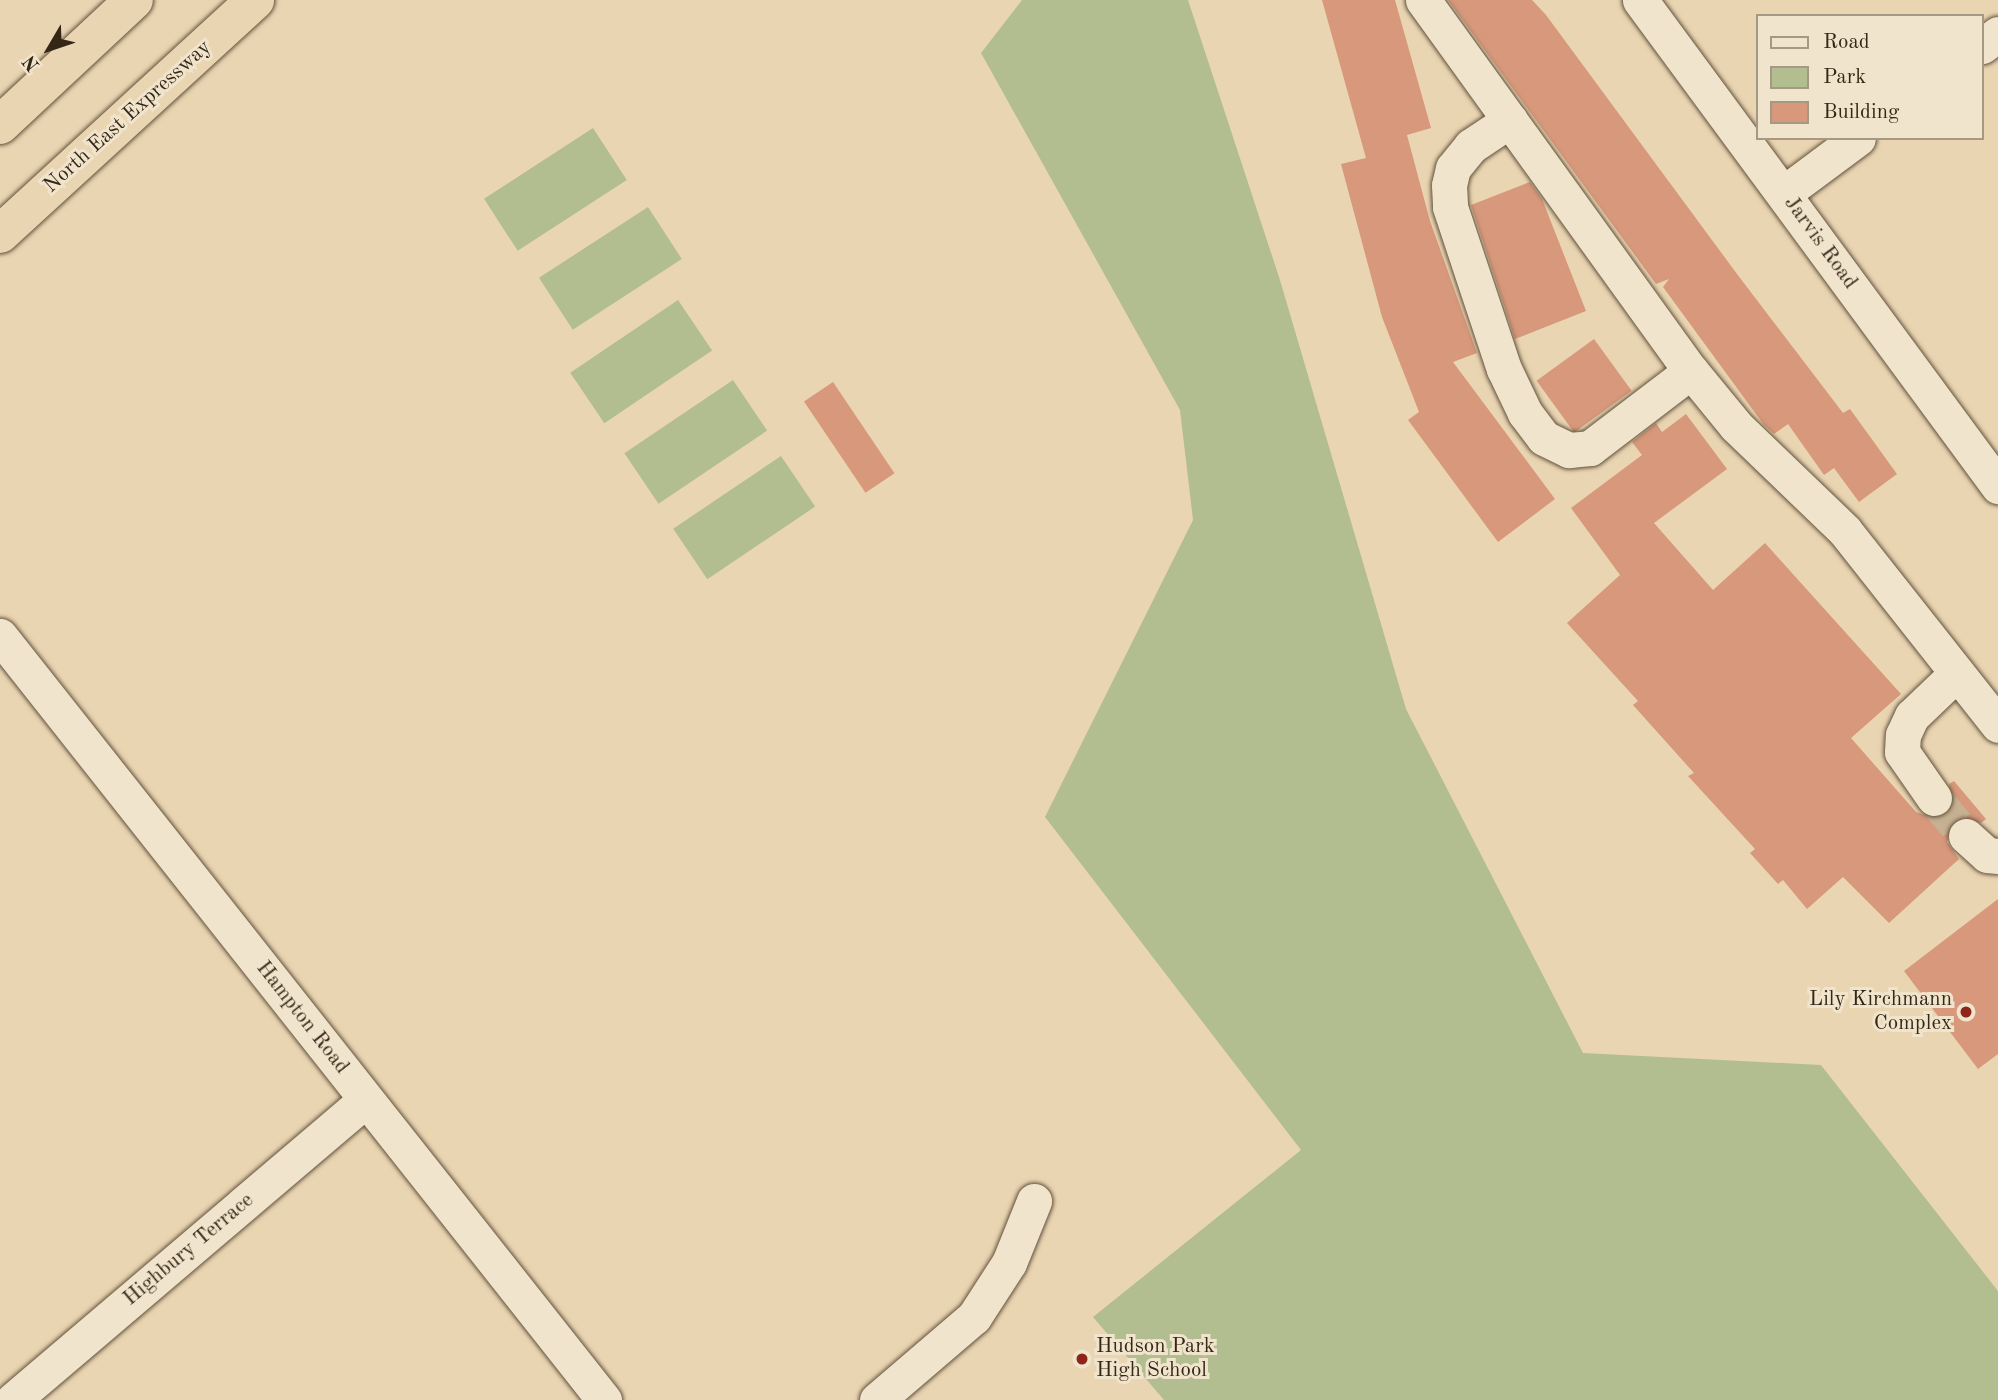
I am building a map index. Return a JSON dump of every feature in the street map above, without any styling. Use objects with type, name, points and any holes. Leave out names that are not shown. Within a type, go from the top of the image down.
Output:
[{"type":"highway","points":[[0,125],[134,0]]},
{"type":"highway","name":"North East Expressway","points":[[0,234],[255,0]]},
{"type":"street","points":[[1423,0],[1691,371],[1760,451],[1845,531],[1998,725]]},
{"type":"street","name":"Jarvis Road","points":[[1640,0],[1998,486]]},
{"type":"street","points":[[1510,120],[1471,146],[1453,169],[1449,185],[1450,207],[1496,344],[1525,413],[1544,438],[1569,450],[1590,448],[1691,371]]},
{"type":"street","points":[[1784,193],[1855,140]]},
{"type":"street","name":"Hampton Road","points":[[0,636],[604,1400]]},
{"type":"street","points":[[1934,797],[1902,752],[1903,735],[1912,716],[1957,673]]},
{"type":"street","points":[[1966,836],[1987,855],[1998,856]]},
{"type":"street","name":"Highbury Terrace","points":[[13,1400],[366,1100]]},
{"type":"street","points":[[877,1400],[974,1317],[1009,1263],[1034,1201]]},
{"type":"green space","points":[[1022,0],[1188,0],[1280,280],[1406,709],[1583,1053],[1821,1065],[1998,1291],[1998,1400],[1164,1400],[1093,1317],[1301,1150],[1045,817],[1193,520],[1180,410],[981,53]]},
{"type":"green space","points":[[593,128],[627,180],[518,251],[484,199]]},
{"type":"green space","points":[[648,207],[682,259],[573,330],[539,278]]},
{"type":"green space","points":[[678,300],[712,351],[604,423],[570,373]]},
{"type":"green space","points":[[733,380],[767,431],[659,504],[624,453]]},
{"type":"green space","points":[[781,456],[815,507],[707,579],[673,529]]},
{"type":"building","points":[[1322,0],[1395,0],[1431,128],[1407,135],[1430,221],[1477,353],[1453,362],[1555,499],[1498,542],[1408,420],[1419,412],[1382,317],[1341,164],[1366,158]]},
{"type":"building","points":[[1448,0],[1532,0],[1546,15],[1843,413],[1850,409],[1897,474],[1859,502],[1834,468],[1824,475],[1788,424],[1774,434],[1764,425],[1663,287],[1669,279],[1656,284]]},
{"type":"building","points":[[1530,182],[1542,199],[1586,311],[1515,339],[1471,205]]},
{"type":"building","points":[[1594,339],[1632,391],[1574,433],[1537,381]]},
{"type":"building","points":[[833,382],[895,473],[865,493],[804,402]]},
{"type":"building","points":[[1686,414],[1727,469],[1654,523],[1713,590],[1765,543],[1901,694],[1851,738],[1916,812],[1935,818],[1946,814],[1952,806],[1949,784],[1954,781],[1986,819],[1981,823],[1961,817],[1952,822],[1947,842],[1959,859],[1889,923],[1843,877],[1807,909],[1783,880],[1778,884],[1750,853],[1755,849],[1688,776],[1694,773],[1633,705],[1638,701],[1567,623],[1620,575],[1571,508],[1642,455],[1632,442],[1656,423],[1662,432]]},
{"type":"building","name":"Lily Kirchmann Complex","points":[[1998,899],[1998,1054],[1978,1069],[1904,971]]},
{"type":"tunnel","points":[[1934,798],[1966,836]]},
{"type":"place","name":"Lily Kirchmann Complex","points":[[1966,1012]]},
{"type":"place","name":"Hudson Park High School","points":[[1082,1359]]}]
